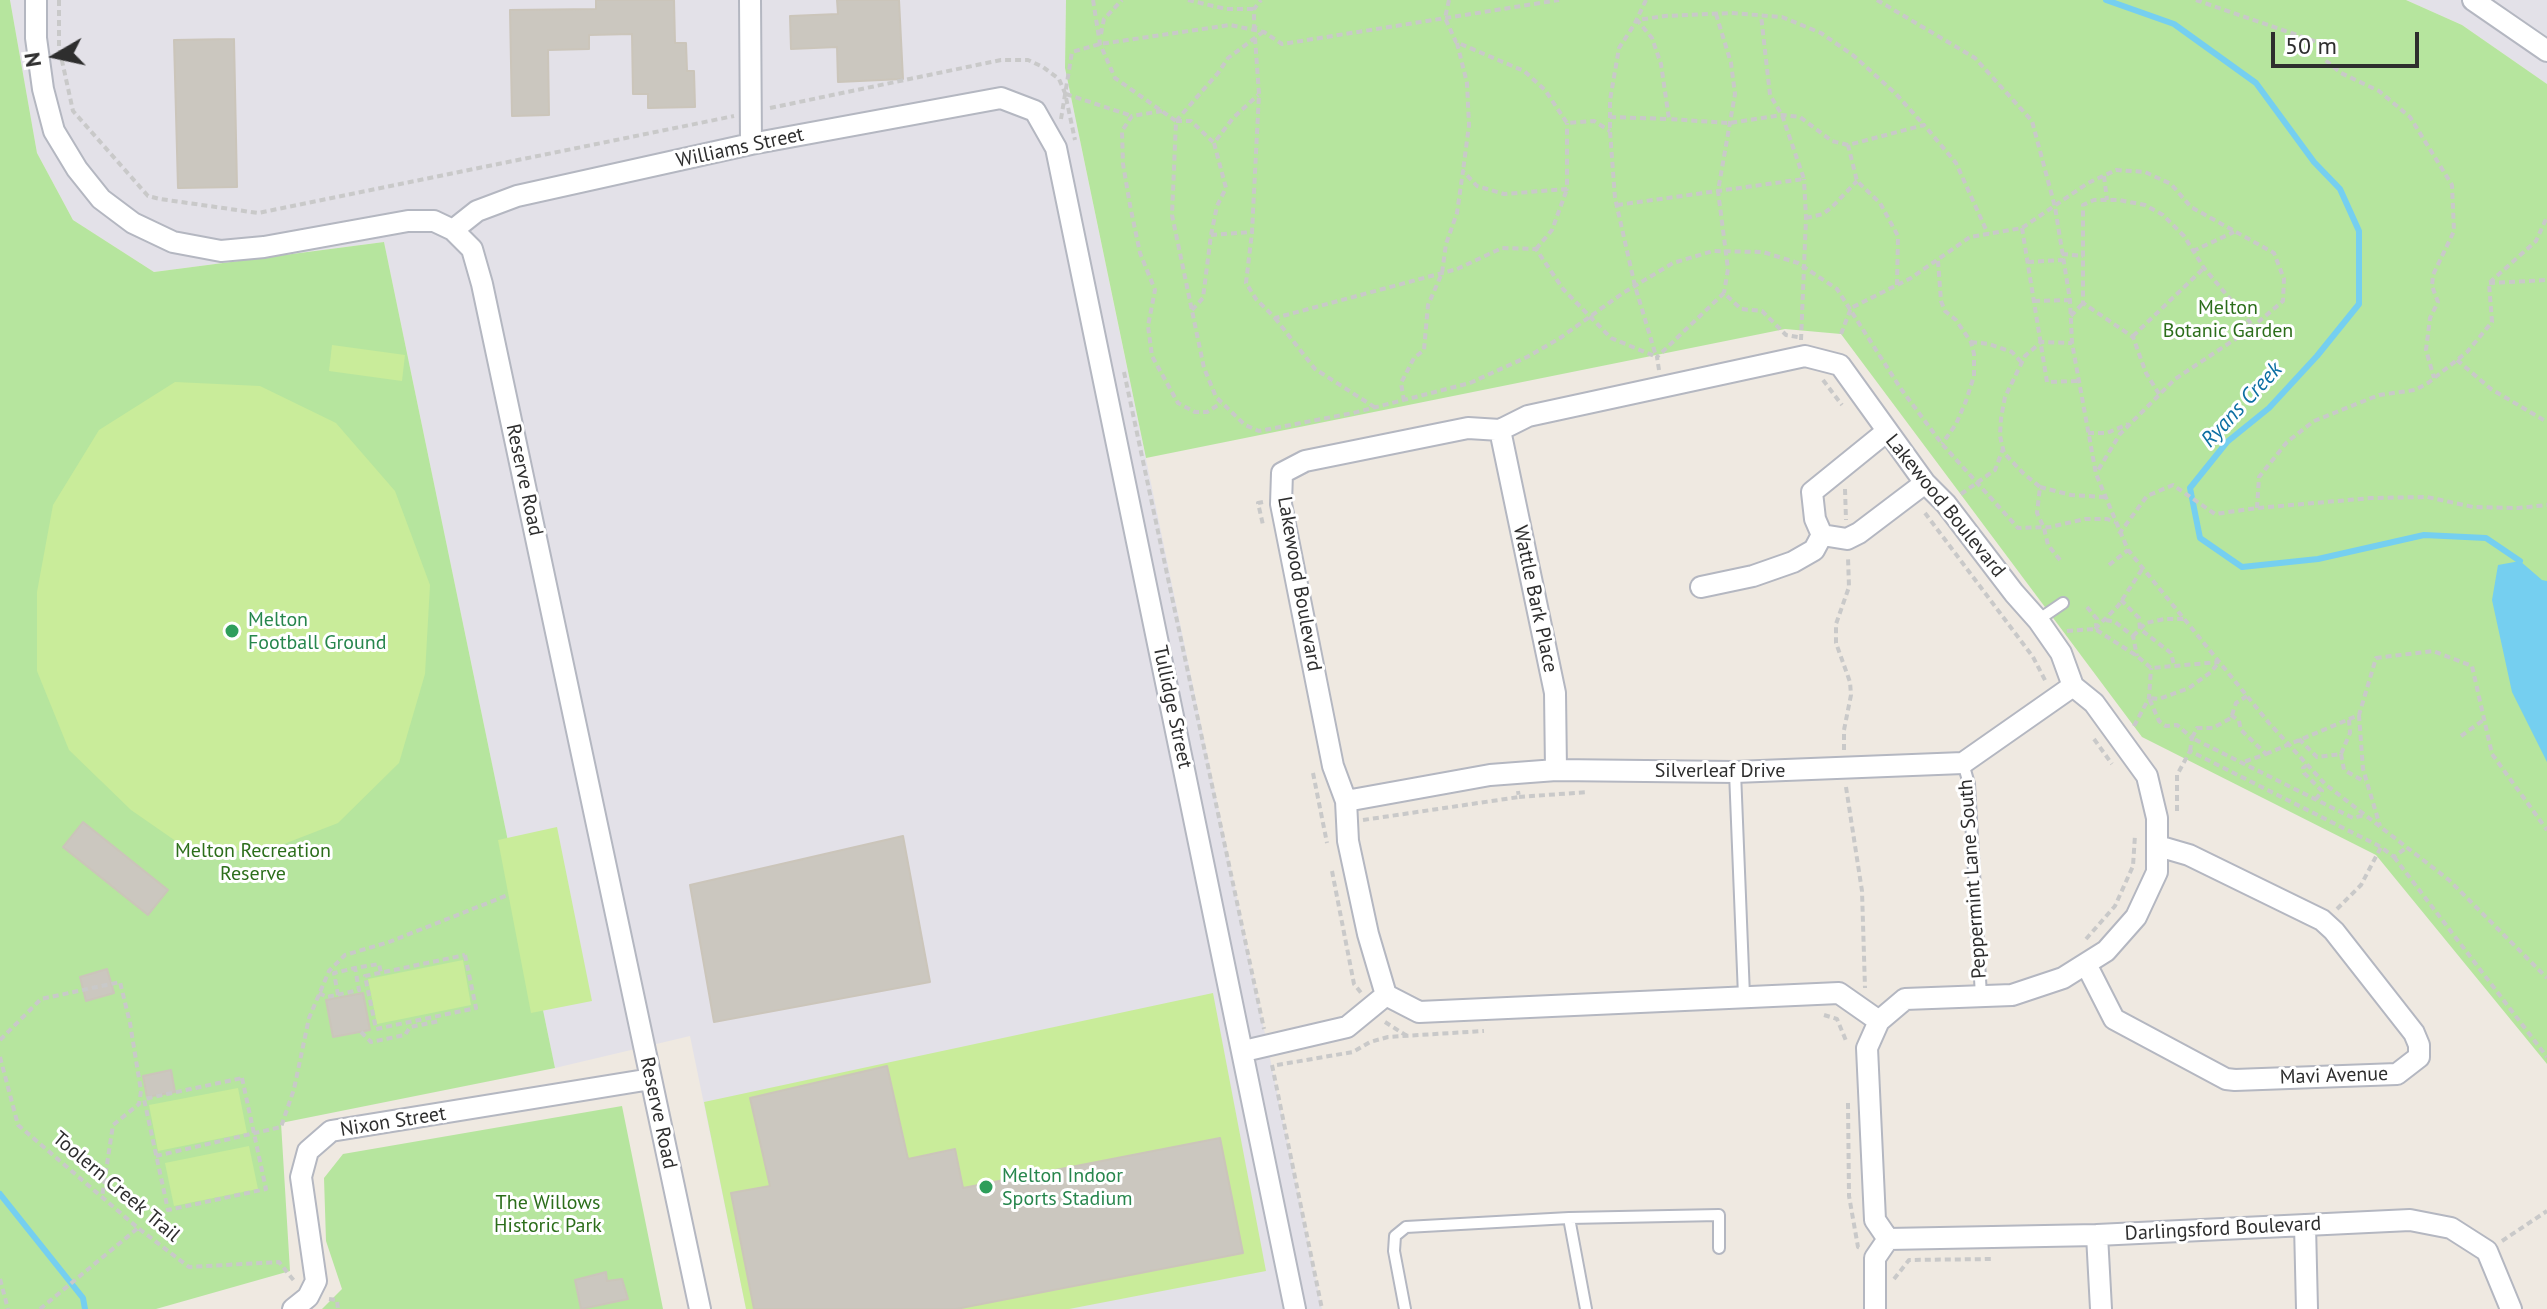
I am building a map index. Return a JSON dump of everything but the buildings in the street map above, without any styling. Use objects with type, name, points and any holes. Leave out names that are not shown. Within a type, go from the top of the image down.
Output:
[{"type":"street","points":[[36,0],[36,38],[43,89],[54,131],[77,169],[101,199],[133,223],[173,242],[221,251],[264,247],[408,221],[434,221],[453,230]]},
{"type":"street","points":[[750,0],[751,144]]},
{"type":"street","points":[[2473,0],[2547,51]]},
{"type":"street","name":"Williams Street","points":[[453,230],[477,211],[517,196],[751,144],[1001,98],[1035,111]]},
{"type":"street","name":"Tullidge Street","points":[[1035,111],[1066,144],[1295,1309]]},
{"type":"street","name":"Reserve Road","points":[[453,230],[472,249],[482,284],[700,1309]]},
{"type":"street","name":"Lakewood Boulevard","points":[[1379,1000],[1348,841],[1346,801],[1333,766],[1281,499],[1282,473],[1305,461],[1468,428],[1500,430],[1528,416],[1807,355],[1840,365],[1886,432],[1918,489],[1946,504],[2044,629],[2061,653],[2065,692],[2094,703],[2122,740],[2147,776],[2157,818],[2157,872],[2136,917],[2106,951],[2063,978],[2012,995],[1905,999],[1879,1021]]},
{"type":"street","name":"Wattle Bark Place","points":[[1500,430],[1555,693],[1556,770]]},
{"type":"street","points":[[1822,535],[1815,519],[1812,492],[1886,432]]},
{"type":"street","points":[[1822,535],[1847,539],[1918,489]]},
{"type":"street","points":[[1701,587],[1753,576],[1793,562],[1814,550],[1822,535]]},
{"type":"street","points":[[1963,763],[2065,692]]},
{"type":"street","name":"Silverleaf Drive","points":[[1346,801],[1490,775],[1556,770],[1735,772],[1963,763]]},
{"type":"street","name":"Mavi Avenue","points":[[2086,964],[2114,1019],[2226,1079],[2397,1074],[2419,1057],[2419,1045],[2414,1033],[2327,924],[2189,855],[2158,846]]},
{"type":"street","points":[[1244,1051],[1347,1027],[1379,1000],[1419,1012],[1649,1004],[1744,996],[1839,993],[1879,1021],[1867,1048],[1875,1220],[1882,1247],[1875,1309]]},
{"type":"street","name":"Nixon Street","points":[[300,1303],[316,1281],[301,1177],[308,1151],[331,1131],[651,1079]]},
{"type":"street","name":"Darlingsford Boulevard","points":[[1882,1247],[2410,1220],[2451,1228],[2487,1251]]},
{"type":"street","points":[[2305,1225],[2307,1309]]},
{"type":"street","points":[[2097,1235],[2101,1309]]},
{"type":"street","points":[[2487,1251],[2511,1309]]},
{"type":"lane","points":[[2044,629],[2063,603]]},
{"type":"lane","name":"Peppermint Lane South","points":[[1963,763],[1969,784],[1981,996]]},
{"type":"lane","points":[[1735,772],[1744,996]]},
{"type":"lane","points":[[1405,1309],[1394,1251],[1395,1236],[1406,1227],[1569,1218],[1719,1215],[1719,1248]]},
{"type":"lane","points":[[1569,1218],[1586,1309]]},
{"type":"path","points":[[59,0],[59,47],[73,111],[148,196],[160,199],[258,213],[1001,60],[1028,60],[1059,79],[1065,93],[1066,144]]},
{"type":"path","points":[[1093,0],[1100,41],[1115,78],[1176,121],[1191,121],[1214,143],[1226,188],[1217,206],[1203,298],[1192,310]]},
{"type":"path","points":[[1100,41],[1104,19],[1122,0]]},
{"type":"path","points":[[1188,0],[1226,9],[1254,9]]},
{"type":"path","points":[[1261,0],[1254,9],[1254,27],[1282,44],[1559,0]]},
{"type":"path","points":[[1404,401],[1401,383],[1414,358],[1424,350],[1428,305],[1442,273],[1446,244],[1457,213],[1469,125],[1467,83],[1456,42],[1445,18],[1449,0]]},
{"type":"path","points":[[1646,0],[1619,48],[1610,100],[1610,131],[1617,205],[1662,387]]},
{"type":"path","points":[[1877,0],[1975,58],[2032,121],[2055,207],[2070,300],[2072,343],[2096,474],[2128,550],[2247,696],[2325,784],[2449,880],[2547,978]]},
{"type":"path","points":[[2196,0],[2320,43],[2324,59],[2341,73],[2379,91],[2410,117],[2452,185],[2454,231],[2433,275],[2432,286],[2438,302],[2430,318],[2426,350],[2434,378]]},
{"type":"path","points":[[1637,20],[1716,14],[1761,15],[1782,17],[1821,33],[1854,56],[1924,125],[1956,163],[1988,234]]},
{"type":"path","points":[[1657,357],[1724,293],[1728,269],[1718,191],[1735,94],[1716,14]]},
{"type":"path","points":[[1761,15],[1770,95],[1782,115],[1804,179],[1807,355]]},
{"type":"path","points":[[1637,20],[1652,38],[1661,64],[1669,119]]},
{"type":"path","points":[[1066,144],[1065,93],[1072,52],[1100,41],[1230,25],[1264,32]]},
{"type":"path","points":[[1264,32],[1228,58],[1176,121],[1172,215],[1204,368],[1216,397],[1245,425],[1259,431],[1376,408],[1470,383],[1527,357],[1673,263],[1713,251],[1763,252],[1805,267],[1837,289],[1901,389],[1942,444],[2018,528],[2044,528],[2085,519],[2115,522]]},
{"type":"path","points":[[1255,38],[1259,94],[1252,232],[1246,283],[1315,369],[1376,408]]},
{"type":"path","points":[[1456,42],[1524,71],[1545,90],[1567,123],[1567,189],[1552,230],[1536,249]]},
{"type":"path","points":[[1065,93],[1132,116],[1162,111]]},
{"type":"path","points":[[1214,143],[1233,118],[1259,94]]},
{"type":"path","points":[[1610,117],[1729,123],[1782,115],[1800,117],[1832,141],[1848,145],[1924,125]]},
{"type":"path","points":[[1132,116],[1122,131],[1123,164],[1140,253],[1155,290],[1148,326],[1152,356],[1178,403],[1195,412],[1207,412],[1221,403]]},
{"type":"path","points":[[1567,123],[1594,121],[1610,131]]},
{"type":"path","points":[[1848,145],[1857,181],[1880,203],[1898,236],[1897,285]]},
{"type":"path","points":[[1841,334],[1851,308],[1897,285],[1970,237],[2022,228],[2116,170],[2145,172],[2171,184],[2191,207],[2274,253],[2284,279],[2283,301],[2254,326],[2175,379],[2120,434],[2096,474]]},
{"type":"path","points":[[1463,171],[1477,186],[1504,194],[1567,189]]},
{"type":"path","points":[[2104,176],[2107,200]]},
{"type":"path","points":[[1617,205],[1804,179]]},
{"type":"path","points":[[1806,218],[1823,214],[1857,181]]},
{"type":"path","points":[[2070,316],[2083,303],[2083,205],[2094,200],[2107,200],[2145,205],[2163,215],[2184,236],[2204,268],[2254,326]]},
{"type":"path","points":[[2489,283],[2536,241],[2547,217]]},
{"type":"path","points":[[2022,228],[2047,382],[2079,381]]},
{"type":"path","points":[[1211,235],[1252,232]]},
{"type":"path","points":[[2193,251],[2235,232]]},
{"type":"path","points":[[1275,318],[1442,273],[1502,248],[1536,249]]},
{"type":"path","points":[[1536,249],[1563,289],[1611,338],[1657,357]]},
{"type":"path","points":[[2028,262],[2083,256]]},
{"type":"path","points":[[1937,259],[1941,301],[1945,311],[1956,320],[1971,342],[1974,376],[1956,424],[1942,444]]},
{"type":"path","points":[[2133,337],[2204,268]]},
{"type":"path","points":[[2489,283],[2547,280]]},
{"type":"path","points":[[2257,508],[2259,477],[2287,442],[2314,421],[2379,395],[2415,390],[2457,360],[2492,322],[2489,283]]},
{"type":"path","points":[[1724,293],[1741,309],[1762,311],[1807,355],[1844,407]]},
{"type":"path","points":[[2034,301],[2070,300]]},
{"type":"path","points":[[2083,303],[2133,337],[2146,373],[2159,394]]},
{"type":"path","points":[[1971,342],[2012,352],[2022,363]]},
{"type":"path","points":[[2072,343],[2040,342],[2025,356],[2005,397],[2001,418],[2004,453],[2040,487],[2071,495],[2105,497]]},
{"type":"path","points":[[1121,358],[1322,1309]]},
{"type":"path","points":[[2457,360],[2491,389],[2547,422]]},
{"type":"path","points":[[2088,433],[2107,433],[2130,424]]},
{"type":"path","points":[[1946,504],[1995,470],[2003,448]]},
{"type":"path","points":[[1845,483],[1847,539]]},
{"type":"path","points":[[2119,534],[2147,496],[2173,485],[2215,514],[2371,498],[2427,497],[2473,507],[2547,505]]},
{"type":"path","points":[[2040,487],[2037,513],[2048,545],[2060,560]]},
{"type":"path","points":[[1918,489],[2033,657],[2065,692]]},
{"type":"path","points":[[1265,533],[1258,503],[1281,499]]},
{"type":"path","points":[[2109,565],[2128,550]]},
{"type":"path","points":[[2095,629],[2106,620],[2143,568]]},
{"type":"path","points":[[2121,600],[2139,618],[2140,629],[2171,653],[2174,665]]},
{"type":"path","points":[[2087,607],[2097,619],[2095,629]]},
{"type":"path","points":[[2133,636],[2146,623],[2184,619]]},
{"type":"path","points":[[2106,620],[2115,622],[2133,636],[2137,656]]},
{"type":"path","points":[[2044,629],[2095,629],[2151,668],[2219,662]]},
{"type":"path","points":[[2380,827],[2363,769],[2359,715],[2376,658],[2433,651],[2472,666],[2492,754],[2547,830]]},
{"type":"path","points":[[2149,698],[2159,699],[2189,688],[2219,662]]},
{"type":"path","points":[[2122,740],[2137,723],[2149,698],[2151,668]]},
{"type":"path","points":[[2177,815],[2177,775],[2190,751],[2197,728],[2213,728],[2231,715],[2236,703],[2247,696]]},
{"type":"path","points":[[2149,698],[2159,721],[2166,726],[2177,725],[2192,738],[2353,818],[2365,815]]},
{"type":"path","points":[[2231,715],[2239,721],[2241,730],[2266,754]]},
{"type":"path","points":[[2241,763],[2359,715]]},
{"type":"path","points":[[2349,719],[2350,733],[2341,754],[2344,770],[2367,783]]},
{"type":"path","points":[[2461,736],[2485,719]]},
{"type":"path","points":[[2087,729],[2118,772]]},
{"type":"path","points":[[2299,739],[2317,757],[2341,754]]},
{"type":"path","points":[[2190,751],[2381,847],[2394,857],[2547,1057]]},
{"type":"path","points":[[2307,765],[2303,768],[2304,773],[2322,791],[2315,800]]},
{"type":"path","points":[[1313,770],[1329,855]]},
{"type":"path","points":[[1324,826],[1519,797],[1517,773]]},
{"type":"path","points":[[2086,964],[2077,950],[2115,906],[2133,866],[2135,835]]},
{"type":"path","points":[[2327,924],[2343,901],[2361,885],[2381,847]]},
{"type":"path","points":[[2394,857],[2407,848]]},
{"type":"path","points":[[1332,870],[1354,984],[1379,1000],[1383,1021],[1407,1036]]},
{"type":"path","points":[[156,1156],[281,1127],[294,1089],[309,1018],[329,971],[345,955],[389,942],[508,895]]},
{"type":"path","points":[[410,1024],[476,1008],[465,955],[365,976],[376,1029],[440,1021]]},
{"type":"path","points":[[338,995],[334,973],[379,964],[381,973]]},
{"type":"path","points":[[318,993],[327,997],[359,990],[355,968]]},
{"type":"path","points":[[0,1040],[41,999],[120,982],[142,1099],[168,1210],[266,1189],[242,1078],[142,1099],[132,1112],[113,1125],[102,1197]]},
{"type":"path","points":[[1824,1014],[1837,1019],[1847,1038],[1847,1054]]},
{"type":"path","points":[[361,1032],[371,1042],[405,1035],[410,1024]]},
{"type":"path","points":[[1272,1066],[1353,1052],[1370,1042],[1407,1036],[1496,1030]]},
{"type":"path","name":"Toolern Creek Trail","points":[[0,1057],[18,1125],[138,1228],[189,1267],[279,1262],[300,1303],[337,1300],[338,1309]]},
{"type":"path","points":[[1848,1101],[1849,1196],[1858,1247],[1882,1247],[1903,1268]]},
{"type":"path","points":[[2487,1251],[2547,1211]]},
{"type":"path","points":[[40,1309],[138,1228]]},
{"type":"path","points":[[1893,1280],[1909,1260],[2003,1258]]},
{"type":"path","points":[[0,1279],[8,1309]]},
{"type":"shaded area","points":[[10,0],[1066,0],[1065,68],[1322,1309],[746,1309],[690,1036],[555,1068],[384,242],[154,272],[73,220],[37,153]]},
{"type":"shaded area","points":[[2406,0],[2547,0],[2547,84],[2462,25]]},
{"type":"green space","name":"Melton Recreation Reserve","points":[[0,0],[10,0],[37,153],[73,220],[154,272],[384,242],[555,1068],[281,1123],[290,1271],[156,1309],[0,1309]]},
{"type":"green space","name":"Melton Botanic Garden","points":[[1066,0],[2406,0],[2462,25],[2547,84],[2547,1064],[2376,855],[2142,737],[1841,334],[1785,329],[1146,458],[1065,68]]},
{"type":"green space","points":[[332,345],[405,355],[402,381],[329,371]]},
{"type":"green space","name":"Melton Football Ground","points":[[175,382],[260,386],[336,423],[395,491],[430,585],[425,674],[399,763],[338,823],[271,849],[193,853],[131,810],[69,750],[37,671],[37,592],[53,505],[99,430]]},
{"type":"green space","points":[[557,827],[592,1001],[531,1013],[498,840]]},
{"type":"green space","points":[[463,960],[471,1005],[377,1024],[368,979]]},
{"type":"green space","name":"Melton Indoor Sports Stadium","points":[[1213,993],[1266,1271],[1069,1309],[746,1309],[704,1102]]},
{"type":"green space","points":[[238,1088],[247,1133],[158,1151],[149,1105]]},
{"type":"green space","name":"The Willows Historic Park","points":[[622,1106],[663,1309],[322,1309],[342,1289],[326,1241],[324,1178],[343,1154]]},
{"type":"green space","points":[[249,1146],[258,1189],[174,1206],[165,1163]]},
{"type":"water","points":[[2520,561],[2547,581],[2547,762],[2512,692],[2492,600],[2498,565]]},
{"type":"waterway","name":"Ryans Creek","points":[[2106,0],[2174,24],[2256,83],[2314,162],[2340,189],[2359,231],[2359,304],[2317,356],[2269,408],[2227,442],[2190,488],[2200,538],[2242,567],[2318,559],[2424,535],[2486,538],[2520,561]]},
{"type":"waterway","points":[[0,1194],[83,1298],[85,1309]]},
{"type":"place","name":"Melton Football Ground","points":[[232,631]]},
{"type":"place","name":"Melton Indoor Sports Stadium","points":[[986,1187]]}]
